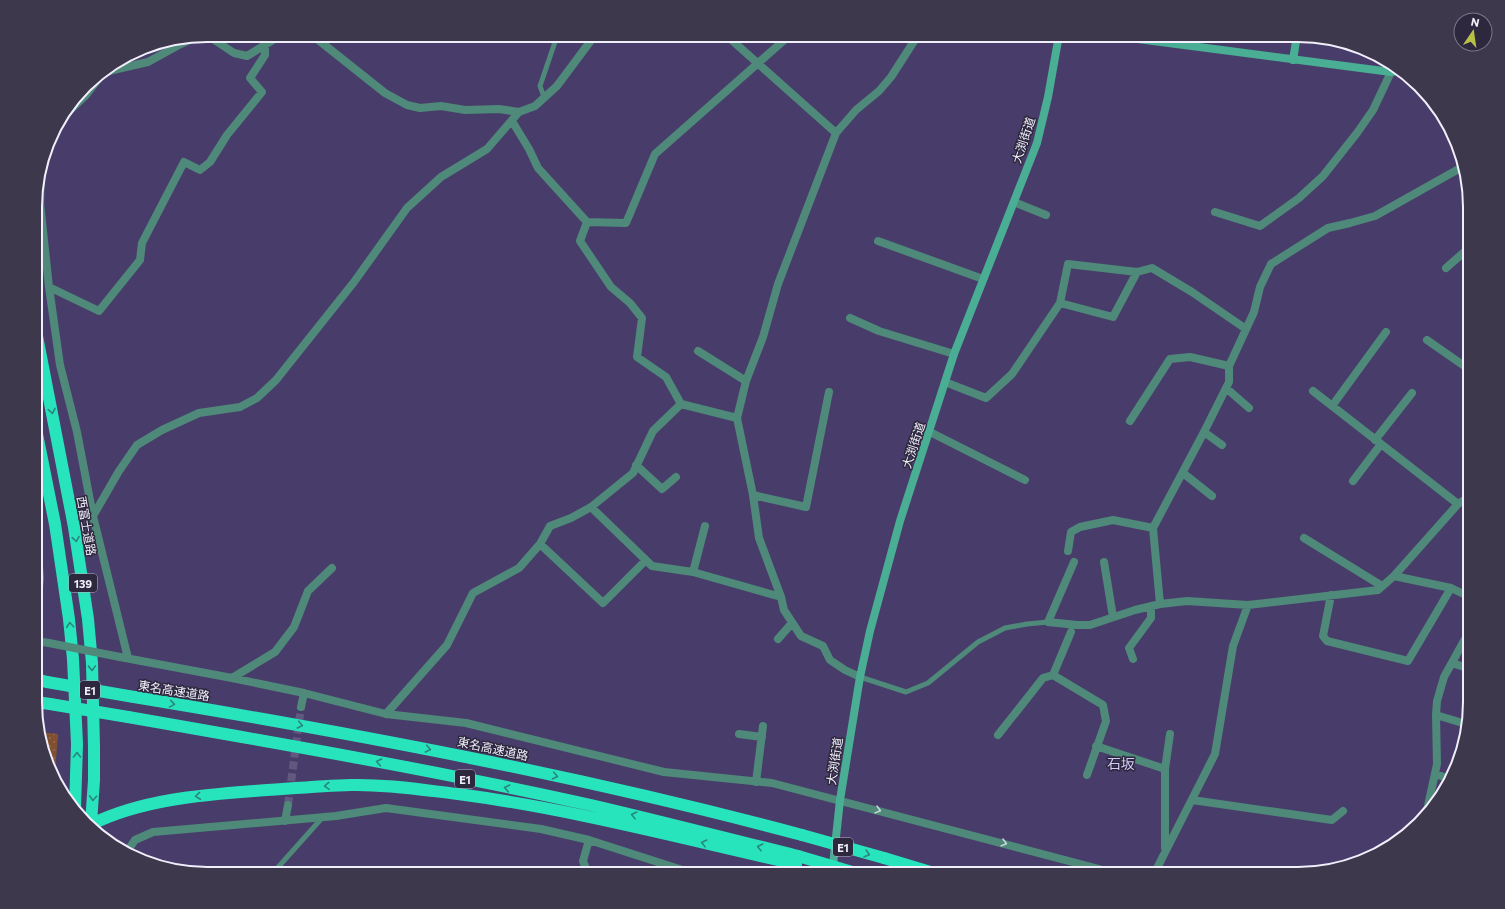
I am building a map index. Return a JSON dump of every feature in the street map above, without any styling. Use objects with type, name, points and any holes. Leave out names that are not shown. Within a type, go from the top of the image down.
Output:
[{"type":"highway","name":"西富士道路","points":[[42,362],[74,527],[88,619],[92,663],[94,747],[92,821]]},
{"type":"highway","name":"139","points":[[42,459],[55,524],[69,619],[73,659],[77,744],[75,801]]},
{"type":"highway","name":"東名高速道路","points":[[42,680],[291,723],[466,757],[603,786],[738,818],[914,867]]},
{"type":"highway","name":"E1","points":[[42,703],[351,756],[592,805],[828,867]]},
{"type":"highway","points":[[95,823],[130,810],[179,798],[224,793],[351,785],[395,787],[476,797],[552,809],[797,860],[815,867]]},
{"type":"street","points":[[218,42],[234,53],[246,56],[270,42]]},
{"type":"street","points":[[321,42],[385,93],[407,105],[420,108],[441,106],[465,110],[499,109],[519,112]]},
{"type":"street","points":[[93,516],[119,471],[137,445],[162,430],[199,413],[240,408],[257,398],[276,380],[354,282],[407,208],[441,177],[487,149],[519,112],[535,106],[557,86],[590,42]]},
{"type":"street","points":[[734,42],[836,133]]},
{"type":"street","points":[[512,120],[538,168],[587,222],[626,223],[655,154],[782,42]]},
{"type":"street","points":[[860,677],[845,670],[830,660],[823,646],[801,636],[784,610],[759,538],[753,495],[737,418],[746,381],[763,338],[781,277],[836,133],[856,110],[879,91],[887,82],[914,42]]},
{"type":"street","name":"大渕街道","points":[[834,867],[840,800],[860,677],[870,631],[900,521],[954,354],[1037,143],[1048,97],[1058,42]]},
{"type":"street","points":[[1159,42],[1293,60],[1391,71]]},
{"type":"street","points":[[1293,60],[1296,42]]},
{"type":"street","points":[[120,67],[148,62],[182,44]]},
{"type":"street","points":[[49,287],[99,311],[140,260],[142,243],[184,162],[200,170],[210,162],[227,135],[262,92],[250,78],[265,55],[265,46]]},
{"type":"street","points":[[1215,212],[1260,226],[1299,198],[1323,176],[1357,133],[1373,110],[1394,73]]},
{"type":"street","points":[[1160,604],[1153,528],[1183,473],[1229,382],[1229,366],[1254,312],[1260,287],[1271,264],[1328,228],[1350,224],[1375,216],[1458,169]]},
{"type":"street","points":[[1014,202],[1046,215]]},
{"type":"street","points":[[42,222],[60,365],[77,432],[93,516],[124,658]]},
{"type":"street","points":[[587,222],[580,241],[611,287],[630,303],[642,318],[637,357],[666,377],[681,404],[737,418]]},
{"type":"street","points":[[878,241],[983,279]]},
{"type":"street","points":[[1446,268],[1463,253]]},
{"type":"street","points":[[945,382],[986,398],[1012,374],[1060,303],[1068,264],[1137,272],[1152,268],[1192,292],[1246,328]]},
{"type":"street","points":[[1060,303],[1113,317],[1137,272]]},
{"type":"street","points":[[850,318],[879,331],[954,354]]},
{"type":"street","points":[[1332,406],[1386,332]]},
{"type":"street","points":[[1427,340],[1463,365]]},
{"type":"street","points":[[698,351],[746,381]]},
{"type":"street","points":[[1130,422],[1170,359],[1190,358],[1229,366]]},
{"type":"street","points":[[1226,388],[1249,408]]},
{"type":"street","points":[[1313,391],[1458,504]]},
{"type":"street","points":[[753,495],[806,507],[829,392]]},
{"type":"street","points":[[1353,482],[1378,442],[1412,393]]},
{"type":"street","points":[[386,714],[447,645],[473,593],[519,568],[540,544],[550,526],[571,518],[591,506],[633,473],[653,431],[681,404]]},
{"type":"street","points":[[930,432],[1025,480]]},
{"type":"street","points":[[1204,432],[1222,445]]},
{"type":"street","points":[[636,465],[662,489],[676,477]]},
{"type":"street","points":[[1183,473],[1212,496]]},
{"type":"street","points":[[1074,562],[1048,622],[1090,625],[1151,606],[1187,601],[1248,605],[1378,590],[1394,576],[1458,504],[1463,501]]},
{"type":"street","points":[[591,506],[652,566],[694,572],[781,598]]},
{"type":"street","points":[[1068,551],[1071,532],[1080,527],[1113,520],[1153,528]]},
{"type":"street","points":[[694,572],[705,526]]},
{"type":"street","points":[[1304,538],[1382,586]]},
{"type":"street","points":[[540,544],[603,603],[646,560]]},
{"type":"street","points":[[1104,562],[1113,617]]},
{"type":"street","points":[[232,678],[276,652],[294,627],[308,591],[332,568]]},
{"type":"street","points":[[1394,576],[1451,588],[1463,594]]},
{"type":"street","points":[[1331,595],[1323,636],[1327,641],[1408,661],[1451,588]]},
{"type":"street","points":[[1158,867],[1215,754],[1233,646],[1248,605]]},
{"type":"street","points":[[1133,659],[1129,648],[1151,618],[1151,606]]},
{"type":"street","points":[[778,639],[792,623]]},
{"type":"street","points":[[1053,676],[1071,632]]},
{"type":"street","points":[[42,642],[304,693],[386,714],[466,723],[664,772],[772,783],[1092,867]]},
{"type":"street","points":[[1431,799],[1437,764],[1437,701],[1444,677],[1463,643]]},
{"type":"street","points":[[1452,664],[1463,667]]},
{"type":"street","points":[[998,735],[1043,678],[1053,676],[1103,705],[1106,721],[1096,746],[1087,776]]},
{"type":"street","points":[[301,707],[304,693]]},
{"type":"street","points":[[1436,715],[1462,723]]},
{"type":"street","points":[[756,782],[763,726]]},
{"type":"street","points":[[739,734],[762,737]]},
{"type":"street","points":[[1166,851],[1165,769],[1170,734]]},
{"type":"street","points":[[1096,746],[1165,769]]},
{"type":"street","points":[[1435,774],[1445,777]]},
{"type":"street","points":[[1192,800],[1332,820],[1343,811]]},
{"type":"street","points":[[285,821],[288,805]]},
{"type":"street","points":[[130,848],[135,840],[153,832],[285,821],[386,808],[541,830],[589,840],[673,867]]},
{"type":"street","points":[[585,867],[583,861],[589,840]]},
{"type":"lane","points":[[544,97],[540,86],[555,42]]},
{"type":"lane","points":[[860,677],[906,692],[928,683],[978,642],[1005,628],[1048,622]]},
{"type":"lane","points":[[278,867],[323,817]]},
{"type":"shaded area","points":[[45,733],[58,734],[56,766]]},
{"type":"tunnel","points":[[288,805],[301,707]]},
{"type":"district","name":"石坂","points":[[1121,763]]}]
